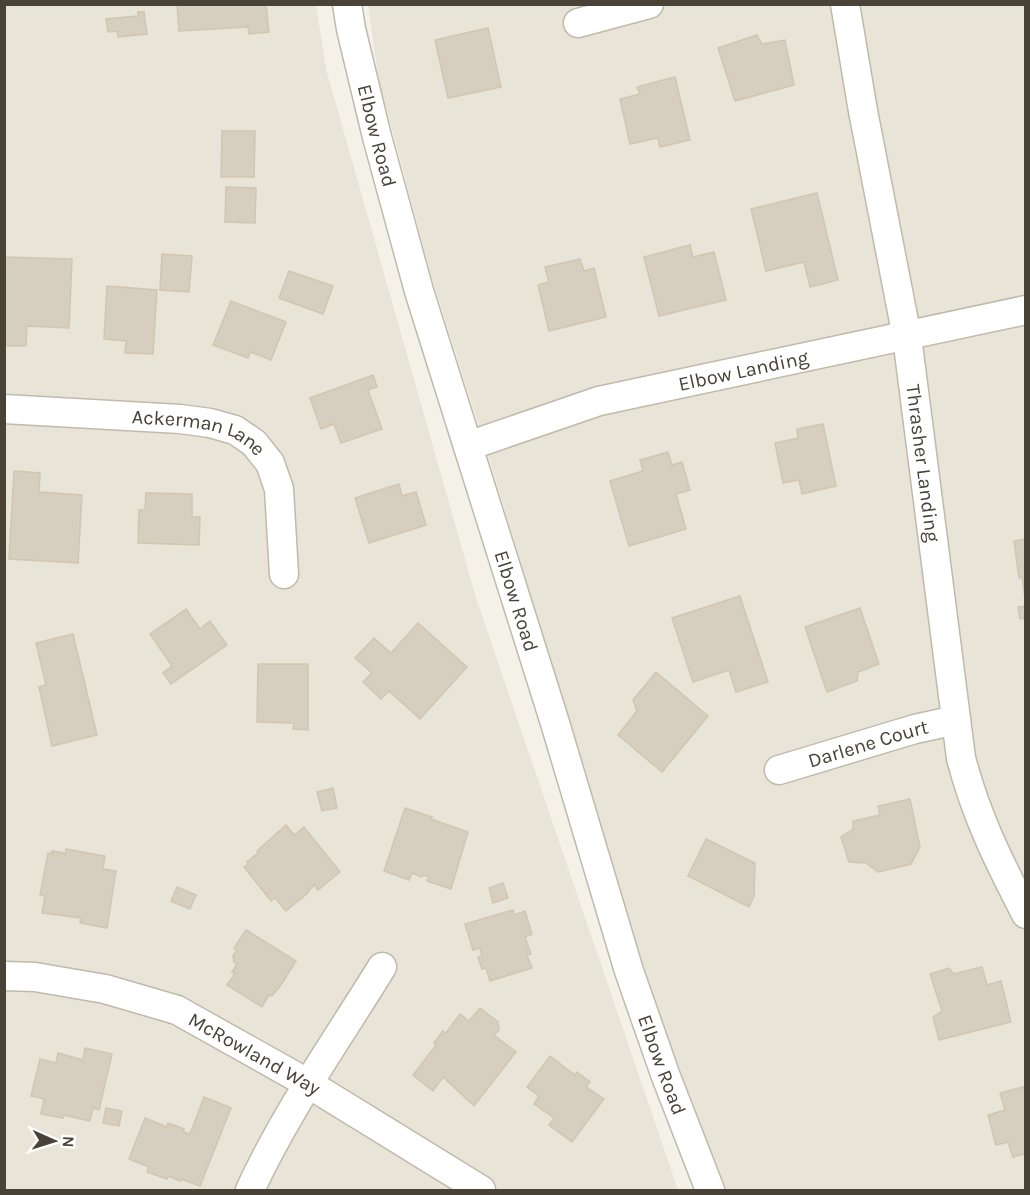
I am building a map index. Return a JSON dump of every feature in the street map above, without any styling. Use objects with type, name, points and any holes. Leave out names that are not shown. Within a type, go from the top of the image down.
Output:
[{"type":"street","name":"Elbow Road","points":[[347,4],[377,137],[419,291],[551,712],[629,971],[665,1074],[710,1191]]},
{"type":"street","points":[[578,23],[649,4]]},
{"type":"street","name":"Thrasher Landing","points":[[845,4],[863,111],[907,337],[962,758],[971,795],[984,831],[1026,914]]},
{"type":"street","name":"Elbow Landing","points":[[468,446],[599,401],[1026,310]]},
{"type":"street","name":"Ackerman Lane","points":[[4,409],[180,419],[210,423],[235,430],[254,443],[270,463],[279,489],[284,574]]},
{"type":"street","name":"Darlene Court","points":[[779,770],[915,729],[956,720]]},
{"type":"street","points":[[250,1191],[264,1161],[309,1084],[382,967]]},
{"type":"street","name":"McRowland Way","points":[[4,976],[35,977],[105,989],[177,1010],[309,1084],[481,1191]]},
{"type":"shaded area","points":[[5,5],[316,5],[326,69],[476,598],[678,1190],[5,1190]]},
{"type":"shaded area","points":[[368,5],[1025,5],[1025,1190],[726,1190],[656,1008],[431,275],[379,81]]},
{"type":"building","points":[[177,4],[266,4],[269,32],[249,34],[248,27],[179,31]]},
{"type":"building","points":[[138,12],[144,12],[147,34],[118,37],[117,31],[108,32],[106,19],[138,16]]},
{"type":"building","points":[[488,28],[501,87],[448,98],[435,40]]},
{"type":"building","points":[[757,35],[762,44],[785,40],[794,85],[735,101],[718,48]]},
{"type":"building","points":[[675,77],[690,140],[660,147],[658,138],[630,144],[620,99],[640,94],[637,87]]},
{"type":"building","points":[[222,131],[255,131],[254,177],[221,177]]},
{"type":"building","points":[[226,187],[256,188],[255,223],[225,222]]},
{"type":"building","points":[[817,193],[838,280],[810,287],[804,262],[766,271],[751,209]]},
{"type":"building","points":[[690,245],[693,257],[714,252],[726,300],[659,316],[644,257]]},
{"type":"building","points":[[162,254],[192,256],[189,292],[160,290]]},
{"type":"building","points":[[4,257],[72,259],[69,328],[27,326],[26,346],[4,346]]},
{"type":"building","points":[[580,259],[584,271],[594,268],[606,317],[549,331],[538,285],[549,282],[545,267]]},
{"type":"building","points":[[289,271],[333,286],[323,314],[279,298]]},
{"type":"building","points":[[107,286],[157,290],[153,354],[125,353],[126,341],[104,339]]},
{"type":"building","points":[[231,301],[286,322],[271,360],[250,352],[248,358],[213,345]]},
{"type":"building","points":[[373,375],[377,387],[368,390],[382,429],[341,443],[334,424],[321,429],[310,398]]},
{"type":"building","points":[[823,424],[836,486],[802,494],[799,480],[783,483],[775,443],[798,438],[797,429]]},
{"type":"building","points":[[668,452],[672,465],[682,462],[690,490],[676,494],[686,529],[629,546],[610,481],[643,471],[640,460]]},
{"type":"building","points":[[14,471],[40,473],[39,492],[82,495],[78,563],[9,559]]},
{"type":"building","points":[[399,484],[402,496],[416,492],[426,525],[369,543],[355,498]]},
{"type":"building","points":[[146,493],[192,494],[192,517],[200,517],[199,545],[138,543],[139,510],[145,510]]},
{"type":"building","points":[[1026,539],[1026,605],[1022,577],[1019,578],[1014,541]]},
{"type":"building","points":[[740,596],[768,682],[736,692],[729,670],[693,682],[672,618]]},
{"type":"building","points":[[1026,606],[1026,618],[1020,619],[1018,607]]},
{"type":"building","points":[[860,608],[879,664],[858,672],[857,681],[827,692],[805,627]]},
{"type":"building","points":[[186,609],[200,629],[210,621],[227,645],[171,684],[163,673],[172,666],[150,634]]},
{"type":"building","points":[[418,623],[467,667],[420,719],[389,691],[381,699],[363,682],[372,673],[355,658],[374,638],[391,653]]},
{"type":"building","points":[[73,634],[97,735],[52,746],[39,687],[46,685],[36,643]]},
{"type":"building","points":[[258,664],[308,664],[308,730],[293,729],[294,723],[257,722]]},
{"type":"building","points":[[656,672],[708,716],[662,772],[618,735],[637,711],[633,700]]},
{"type":"building","points":[[333,788],[337,808],[322,811],[317,792]]},
{"type":"building","points":[[910,799],[920,847],[911,864],[878,872],[866,863],[849,862],[841,837],[853,829],[853,821],[880,815],[878,806]]},
{"type":"building","points":[[405,808],[468,832],[451,889],[427,881],[429,877],[423,875],[422,877],[412,873],[409,880],[384,871]]},
{"type":"building","points":[[286,825],[294,835],[304,827],[340,872],[318,890],[315,885],[286,911],[275,898],[271,901],[244,867],[258,853],[257,851]]},
{"type":"building","points":[[706,839],[755,863],[754,896],[749,907],[688,876]]},
{"type":"building","points":[[66,849],[105,856],[103,869],[116,871],[107,928],[80,923],[81,918],[42,913],[45,896],[40,895],[48,853],[52,854],[52,851],[64,853],[65,856]]},
{"type":"building","points":[[503,883],[508,898],[493,903],[489,888]]},
{"type":"building","points":[[177,887],[196,895],[190,909],[171,901]]},
{"type":"building","points":[[513,910],[515,915],[525,911],[532,934],[525,937],[531,954],[527,955],[532,968],[490,981],[486,968],[482,969],[478,957],[482,956],[480,948],[473,950],[465,924]]},
{"type":"building","points":[[246,930],[296,961],[281,985],[272,996],[269,995],[262,1007],[227,985],[235,973],[232,972],[237,964],[233,956],[237,950],[234,948]]},
{"type":"building","points":[[982,967],[987,985],[1001,981],[1011,1022],[939,1040],[933,1017],[942,1011],[930,974],[949,968],[954,974]]},
{"type":"building","points":[[480,1008],[498,1022],[499,1030],[494,1035],[516,1052],[474,1106],[443,1077],[433,1091],[413,1075],[436,1045],[434,1043],[443,1031],[446,1033],[460,1014],[469,1021]]},
{"type":"building","points":[[85,1048],[112,1054],[99,1110],[93,1108],[90,1121],[63,1115],[63,1118],[41,1114],[44,1099],[31,1096],[40,1059],[56,1063],[58,1053],[83,1060]]},
{"type":"building","points":[[550,1056],[575,1075],[577,1072],[590,1082],[586,1087],[604,1099],[572,1142],[549,1125],[554,1118],[534,1104],[539,1096],[527,1087]]},
{"type":"building","points":[[1026,1086],[1026,1154],[1013,1157],[1008,1142],[996,1145],[988,1115],[1005,1110],[1000,1093]]},
{"type":"building","points":[[204,1097],[231,1108],[200,1186],[181,1179],[180,1181],[168,1176],[167,1179],[147,1172],[149,1167],[129,1159],[145,1118],[167,1127],[168,1123],[190,1134]]},
{"type":"building","points":[[106,1108],[122,1111],[119,1126],[103,1123]]}]
